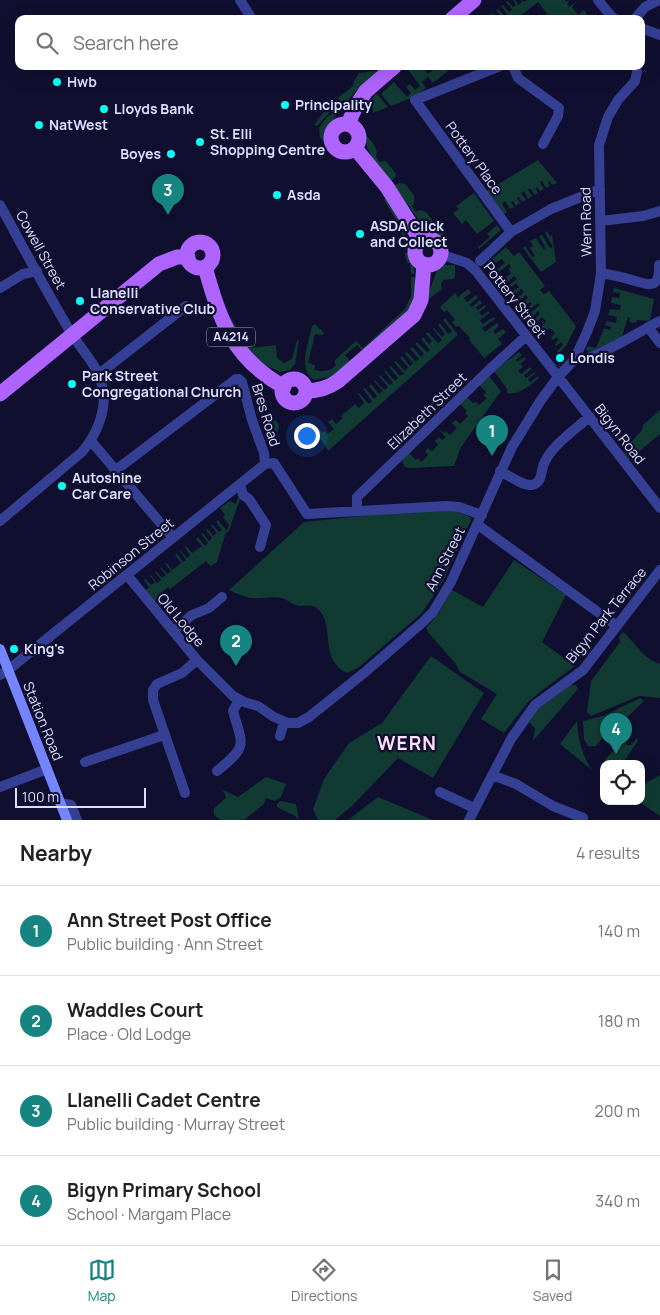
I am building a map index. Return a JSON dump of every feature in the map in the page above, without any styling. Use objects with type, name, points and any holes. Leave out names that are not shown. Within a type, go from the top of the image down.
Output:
[{"type":"main road","points":[[457,15],[474,0]]},
{"type":"main road","points":[[348,124],[356,106],[366,91],[390,70]]},
{"type":"main road","points":[[344,124],[352,126],[358,133],[358,142],[355,148],[349,151],[340,151],[336,148],[331,140],[331,136],[336,128],[344,124]]},
{"type":"main road","points":[[355,148],[387,187],[421,241],[425,239],[433,240],[439,246],[440,254],[438,259],[433,263],[424,264]]},
{"type":"main road","name":"A4214","points":[[188,257],[189,250],[196,243],[205,243],[212,250],[211,262],[205,267],[219,313],[237,348],[259,370],[284,387],[284,397],[290,402],[298,403],[306,395],[306,391],[329,387],[338,381],[414,315],[421,300],[424,264],[418,260],[415,254],[416,246],[421,241]]},
{"type":"main road","points":[[0,394],[158,264],[177,256],[188,257],[191,264],[196,268],[205,267]]},
{"type":"main road","name":"Station Road","points":[[0,649],[4,673],[68,820]]},
{"type":"street","points":[[240,0],[249,15]]},
{"type":"street","points":[[598,0],[609,15]]},
{"type":"street","points":[[638,15],[645,7],[659,0]]},
{"type":"street","points":[[645,29],[660,34]]},
{"type":"street","name":"Pottery Place","points":[[490,70],[414,100],[511,232]]},
{"type":"street","points":[[515,70],[518,78],[559,108],[558,116],[543,144]]},
{"type":"street","name":"Wern Road","points":[[558,377],[574,360],[595,311],[601,273],[598,156],[601,134],[618,100],[634,81],[637,70]]},
{"type":"street","points":[[480,261],[511,232],[551,209],[600,189]]},
{"type":"street","name":"Cowell Street","points":[[0,205],[73,335],[99,374]]},
{"type":"street","points":[[601,221],[644,216],[660,211]]},
{"type":"street","name":"Pottery Street","points":[[440,254],[467,263],[476,271],[558,377]]},
{"type":"street","points":[[601,273],[630,279],[646,285],[657,281],[659,264]]},
{"type":"street","points":[[0,288],[23,274],[37,271]]},
{"type":"street","points":[[0,521],[82,452],[91,441],[104,406],[103,386],[99,374],[186,306]]},
{"type":"street","points":[[574,360],[578,362],[598,354],[660,321]]},
{"type":"street","points":[[648,327],[660,343]]},
{"type":"street","name":"Elizabeth Street","points":[[357,510],[357,497],[526,336]]},
{"type":"street","name":"Bigyn Road","points":[[558,377],[660,508]]},
{"type":"street","name":"Ann Street","points":[[284,722],[298,723],[309,717],[364,673],[432,612],[451,582],[478,525],[500,471],[524,425],[558,377]]},
{"type":"street","name":"Bres Road","points":[[116,470],[236,379],[239,379],[242,382],[252,420],[269,463],[307,514],[357,510]]},
{"type":"street","points":[[500,471],[527,485],[536,484],[549,455],[590,417]]},
{"type":"street","points":[[91,441],[173,538]]},
{"type":"street","name":"Robinson Street","points":[[4,673],[240,484],[269,463]]},
{"type":"street","points":[[240,484],[244,495],[249,499],[266,525],[260,547]]},
{"type":"street","points":[[357,510],[446,506],[459,507],[482,515]]},
{"type":"street","points":[[478,525],[617,626]]},
{"type":"street","name":"Bigyn Park Terrace","points":[[469,820],[511,739],[535,705],[583,670],[660,570]]},
{"type":"street","name":"Old Lodge","points":[[127,575],[197,660],[239,700],[258,706],[284,722]]},
{"type":"street","points":[[172,630],[192,615],[209,608],[222,597]]},
{"type":"street","points":[[185,793],[153,700],[153,690],[160,682],[182,673],[197,660]]},
{"type":"street","points":[[217,770],[233,758],[241,745],[241,735],[233,711],[239,700]]},
{"type":"street","points":[[280,736],[284,722]]},
{"type":"street","points":[[85,762],[164,735]]},
{"type":"street","points":[[0,787],[47,769]]},
{"type":"street","points":[[492,775],[516,784],[553,806],[583,818]]},
{"type":"street","points":[[440,792],[474,808]]},
{"type":"street","name":"Station Road","points":[[61,803],[71,805],[77,820]]},
{"type":"green space","points":[[513,0],[519,5],[522,2],[521,0],[525,2],[527,0],[565,0],[566,2],[570,0],[567,4],[569,7],[577,1],[572,7],[578,15],[548,15],[538,2],[521,15],[506,15],[501,6],[503,5],[509,12],[512,9],[506,2],[508,1],[513,7],[516,5]]},
{"type":"green space","points":[[498,9],[504,15],[500,15],[496,10]]},
{"type":"green space","points":[[584,10],[588,15],[578,15]]},
{"type":"green space","points":[[424,70],[428,74],[431,70],[449,70],[433,83],[428,77],[422,82],[426,88],[414,97],[391,106],[381,94],[394,82],[407,97],[411,93],[406,87],[410,84],[415,90],[420,86],[409,71]]},
{"type":"green space","points":[[375,71],[379,74],[355,92],[329,125],[326,131],[325,143],[320,137],[319,128],[327,117],[337,110],[339,97],[353,86],[359,73]]},
{"type":"green space","points":[[377,94],[388,107],[373,113],[372,103],[374,95]]},
{"type":"green space","points":[[335,97],[333,109],[317,126],[314,125]]},
{"type":"green space","points":[[366,135],[376,148],[376,157],[380,162],[386,161],[396,174],[395,178],[390,182],[371,155],[364,136]]},
{"type":"green space","points":[[538,160],[557,183],[552,185],[549,181],[550,186],[546,188],[542,181],[540,182],[544,189],[540,191],[537,187],[538,193],[535,195],[530,188],[528,190],[532,196],[528,199],[524,191],[521,193],[526,200],[522,202],[519,197],[517,198],[520,203],[516,206],[513,201],[511,202],[514,207],[510,209],[505,201],[502,204],[507,212],[504,214],[487,191]]},
{"type":"green space","points":[[399,183],[405,184],[413,195],[415,200],[412,206],[416,212],[420,210],[426,212],[448,241],[447,243],[426,229],[394,187]]},
{"type":"green space","points":[[474,193],[494,221],[477,234],[466,220],[462,224],[453,213],[459,209],[456,206]]},
{"type":"green space","points":[[388,197],[404,228],[415,273],[411,274],[410,263],[407,263],[405,253],[408,252],[399,225],[384,200]]},
{"type":"green space","points":[[497,225],[501,230],[479,249],[478,247],[490,237],[487,234]]},
{"type":"green space","points":[[547,231],[550,236],[552,235],[556,262],[541,272],[523,248],[525,246],[532,257],[535,256],[530,248],[533,246],[530,241],[536,238],[544,250],[546,249],[539,236],[542,235],[550,248],[553,247],[545,233]]},
{"type":"green space","points":[[506,247],[514,256],[519,252],[545,286],[540,290],[544,294],[549,291],[576,326],[566,346],[559,353],[557,351],[563,345],[561,342],[556,346],[555,344],[559,339],[556,337],[553,340],[551,338],[555,333],[550,328],[545,333],[541,328],[546,321],[542,317],[536,323],[533,320],[540,314],[538,311],[532,317],[529,314],[540,305],[538,303],[528,311],[526,309],[532,304],[530,302],[524,307],[522,303],[528,298],[526,295],[520,300],[518,297],[524,292],[521,289],[513,296],[511,293],[519,287],[516,283],[509,289],[507,287],[517,279],[514,276],[508,282],[505,278],[511,273],[509,264],[499,272],[497,269],[505,263],[502,259],[492,265],[489,262]]},
{"type":"green space","points":[[442,265],[455,265],[455,277],[443,280],[441,284],[442,289],[425,302],[438,268]]},
{"type":"green space","points":[[411,277],[415,277],[415,297],[409,310],[363,351],[357,345],[345,355],[350,361],[333,376],[314,380],[306,369],[305,362],[312,326],[315,324],[324,333],[322,335],[315,334],[308,363],[315,365],[314,370],[329,370],[336,365],[334,361],[356,341],[363,348],[405,309],[411,296]]},
{"type":"green space","points":[[614,288],[654,299],[650,321],[637,320],[636,323],[629,322],[630,318],[628,317],[622,337],[589,352],[586,349],[587,346],[596,348],[604,328],[610,330],[611,327],[605,325],[607,321],[616,323],[617,317],[608,315],[610,309],[620,310],[621,305],[611,303],[612,297],[619,298],[620,293],[613,292]]},
{"type":"green space","points":[[468,289],[471,293],[464,298],[467,302],[476,295],[478,297],[469,305],[472,307],[480,300],[482,303],[476,307],[478,310],[485,305],[486,307],[479,312],[482,316],[488,311],[490,313],[480,320],[483,324],[493,317],[495,319],[482,328],[485,332],[497,323],[499,326],[493,331],[495,334],[503,329],[506,332],[498,339],[502,344],[484,358],[469,340],[470,338],[459,326],[456,327],[452,322],[455,320],[447,310],[444,312],[440,307],[455,293],[458,297]]},
{"type":"green space","points":[[229,315],[248,346],[251,348],[276,345],[277,358],[284,363],[292,359],[297,340],[299,340],[295,364],[290,370],[280,372],[256,361],[234,335]]},
{"type":"green space","points":[[445,318],[458,335],[328,451],[317,433],[320,430],[322,433],[325,431],[327,434],[334,429],[328,422],[332,419],[336,424],[343,418],[341,416],[355,404],[359,408],[364,403],[359,393],[369,404],[372,401],[363,389],[365,388],[374,399],[377,396],[369,386],[371,384],[379,394],[383,391],[375,380],[384,390],[388,387],[380,375],[390,385],[393,383],[385,370],[395,381],[398,378],[389,367],[391,366],[400,376],[404,374],[394,362],[396,361],[405,371],[408,367],[400,358],[402,356],[410,366],[413,363],[405,354],[407,352],[416,362],[419,359],[410,349],[413,347],[421,357],[424,354],[415,344],[417,342],[427,352],[430,350],[421,339],[423,337],[429,344],[432,341],[426,334],[428,332],[438,343],[442,340],[433,329],[442,337],[445,334],[438,325],[440,323],[448,334],[452,331],[443,320]]},
{"type":"green space","points":[[519,352],[522,355],[516,360],[517,362],[524,357],[526,359],[520,364],[523,367],[518,371],[521,374],[530,367],[532,369],[524,375],[526,378],[535,372],[528,379],[530,382],[538,376],[539,378],[528,387],[511,394],[507,393],[507,389],[494,371]]},
{"type":"green space","points":[[489,376],[501,391],[461,447],[454,466],[405,467],[402,461],[409,453],[421,462],[428,455],[425,451],[428,448],[432,451],[438,445],[435,441],[439,437],[442,440],[446,437],[436,427],[450,435],[457,428],[452,423],[456,420],[460,424],[468,416],[465,413],[467,411],[460,404],[467,397],[473,403],[476,402],[479,405],[487,398],[483,395],[486,392],[479,385]]},
{"type":"green space","points":[[660,410],[660,434],[629,460],[623,451],[642,430],[643,425]]},
{"type":"green space","points":[[271,419],[279,427],[271,435],[263,427]]},
{"type":"green space","points":[[238,497],[240,499],[228,533],[226,532],[217,562],[211,566],[206,561],[170,589],[168,587],[158,595],[160,597],[154,602],[145,591],[149,587],[144,580],[146,579],[151,585],[155,582],[151,575],[157,583],[161,580],[155,572],[162,578],[166,575],[161,567],[167,574],[171,571],[165,564],[167,563],[172,570],[181,563],[175,555],[177,554],[183,562],[186,560],[180,551],[187,558],[190,555],[185,548],[186,546],[192,553],[202,546],[196,539],[198,537],[205,546],[208,543],[201,534],[203,533],[209,541],[212,538],[206,530],[208,529],[213,536],[217,533],[211,526],[213,525],[219,532],[222,530],[216,522],[218,520],[227,531],[229,525],[223,517],[225,515],[220,508],[230,501],[236,504]]},
{"type":"green space","points":[[444,510],[455,511],[470,517],[471,520],[443,581],[422,613],[358,668],[347,673],[338,667],[333,659],[326,624],[318,609],[313,606],[299,606],[282,598],[248,597],[229,590],[304,522]]},
{"type":"green space","points":[[514,560],[566,595],[542,642],[575,666],[528,702],[504,733],[481,719],[497,694],[460,672],[455,663],[427,631],[427,627],[438,614],[452,590],[483,607]]},
{"type":"green space","points":[[623,632],[648,658],[660,664],[660,698],[639,696],[591,716],[587,712],[591,681],[620,642],[619,637]]},
{"type":"green space","points":[[431,656],[484,693],[433,778],[398,758],[352,806],[335,820],[318,820],[313,809],[324,779],[349,743],[382,723]]},
{"type":"green space","points":[[570,685],[576,685],[578,689],[533,741],[535,728],[529,722],[538,709]]},
{"type":"green space","points":[[640,698],[644,701],[617,727],[614,724],[596,746],[588,746],[584,739],[583,721],[603,716]]},
{"type":"green space","points":[[577,721],[581,747],[592,770],[560,744]]},
{"type":"green space","points":[[637,738],[638,741],[625,760],[605,760],[616,748],[617,744],[625,741],[627,745],[631,745]]},
{"type":"green space","points":[[660,775],[660,816],[644,805],[645,784]]},
{"type":"green space","points":[[266,777],[286,784],[281,797],[275,801],[266,798],[264,804],[244,820],[221,820],[214,815],[214,808],[226,798],[223,790],[238,797]]},
{"type":"green space","points":[[378,797],[433,820],[348,820]]},
{"type":"green space","points":[[280,801],[296,804],[299,820],[277,807]]},
{"type":"place","name":"Hwb","points":[[57,82]]},
{"type":"place","name":"Principality","points":[[285,105]]},
{"type":"place","name":"Lloyds Bank","points":[[104,109]]},
{"type":"place","name":"NatWest","points":[[39,125]]},
{"type":"place","name":"St. Elli Shopping Centre","points":[[200,142]]},
{"type":"place","name":"Boyes","points":[[171,154]]},
{"type":"place","name":"Asda","points":[[277,195]]},
{"type":"place","name":"Llanelli Cadet Centre","points":[[168,215]]},
{"type":"place","name":"ASDA Click and Collect","points":[[360,234]]},
{"type":"place","name":"Llanelli Conservative Club","points":[[80,301]]},
{"type":"place","name":"Londis","points":[[560,358]]},
{"type":"place","name":"Park Street Congregational Church","points":[[72,384]]},
{"type":"place","name":"Ann Street Post Office","points":[[492,456]]},
{"type":"place","name":"Autoshine Car Care","points":[[62,486]]},
{"type":"place","name":"King's","points":[[14,649]]},
{"type":"place","name":"Waddles Court","points":[[236,666]]},
{"type":"place","name":"Bigyn Primary School","points":[[616,754]]},
{"type":"district","name":"WERN","points":[[407,743]]}]
